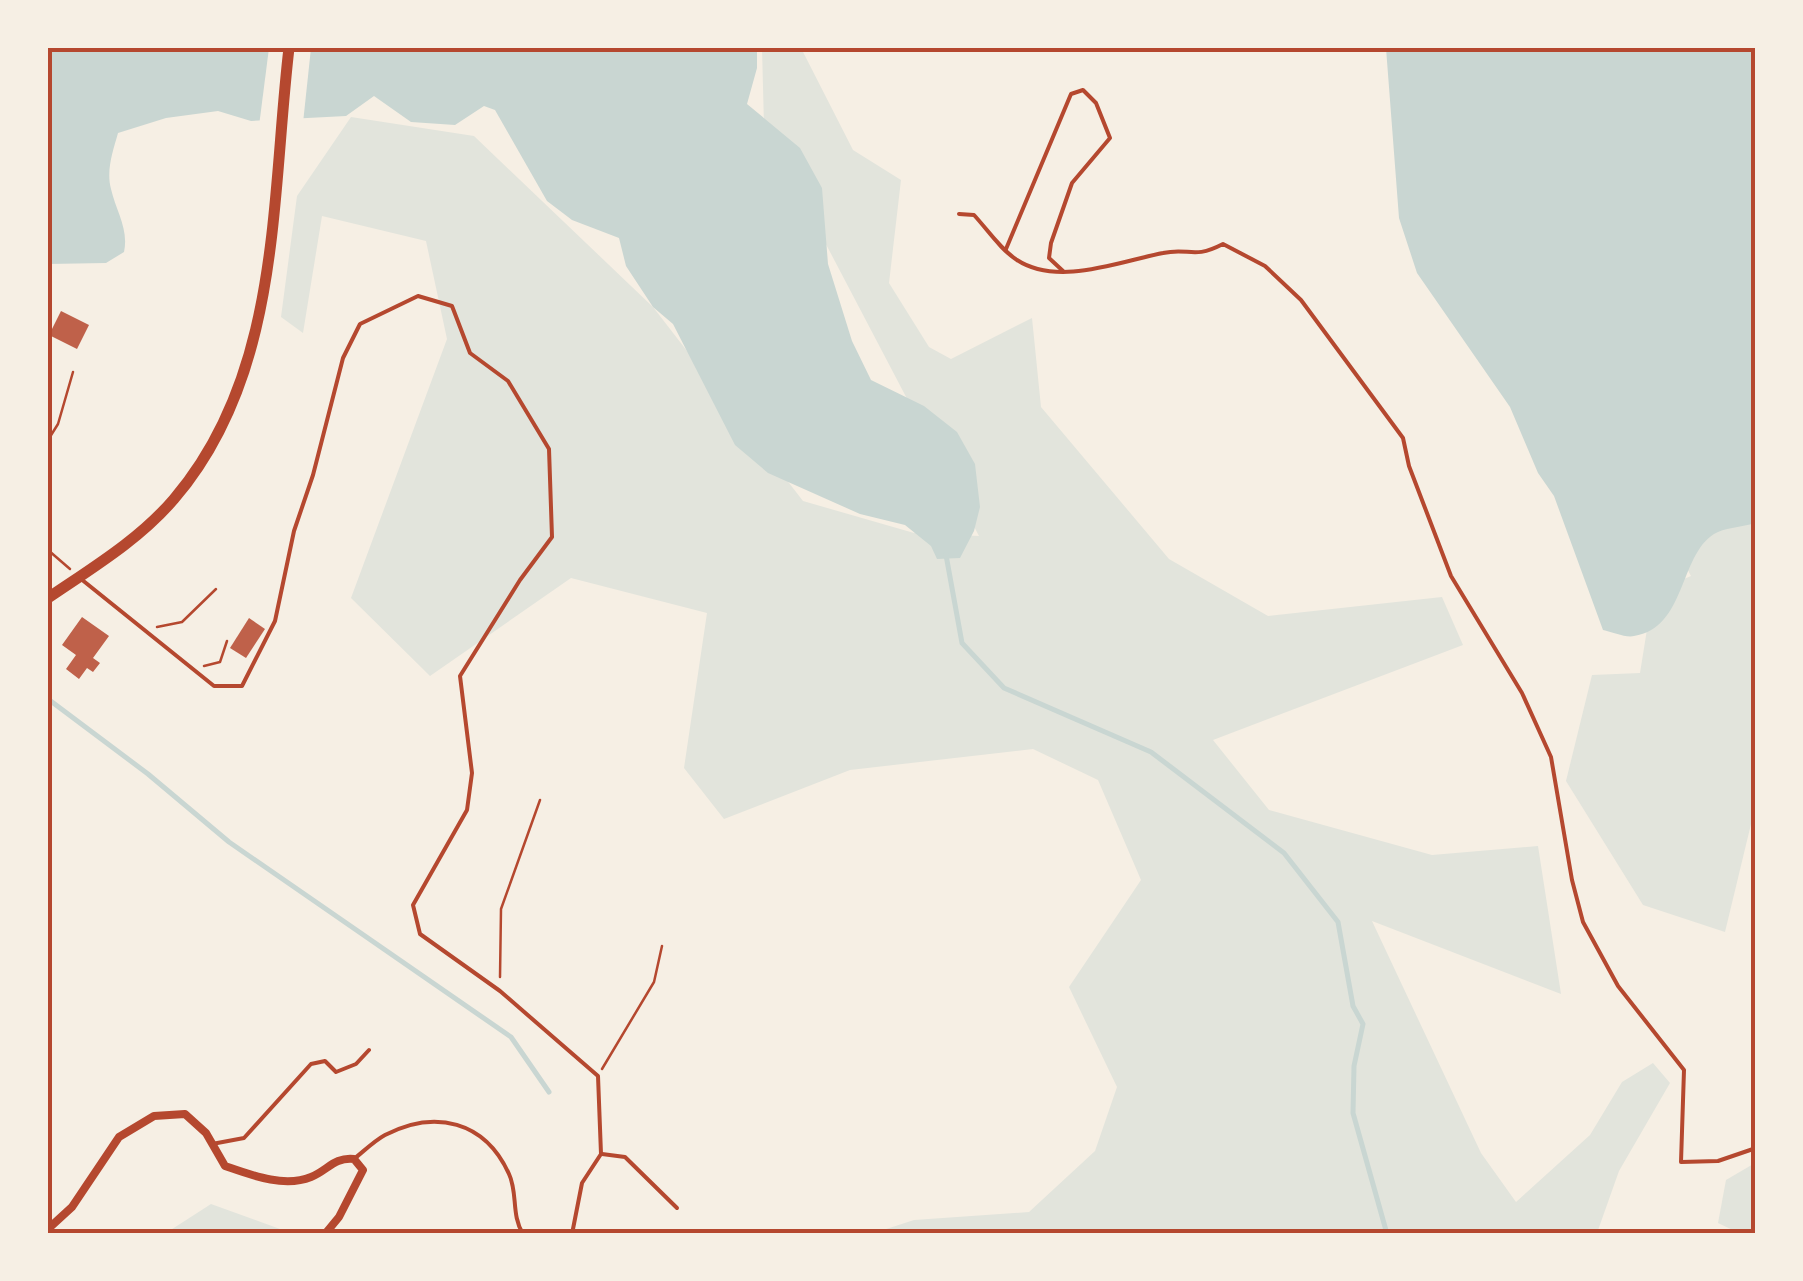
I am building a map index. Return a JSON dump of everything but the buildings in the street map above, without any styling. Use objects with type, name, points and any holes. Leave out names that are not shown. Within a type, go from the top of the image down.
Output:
[{"type":"main road","points":[[48,598],[144,530],[176,498],[237,397],[265,290],[289,48]]},
{"type":"street","points":[[48,1229],[72,1207],[119,1136],[154,1116],[185,1114],[206,1133],[225,1166],[266,1180],[310,1178],[341,1158],[354,1159],[362,1170],[340,1217],[325,1234]]},
{"type":"lane","points":[[1006,248],[1071,94],[1083,90],[1096,102],[1110,138],[1072,183],[1050,243],[1049,258],[1064,270]]},
{"type":"lane","points":[[958,214],[974,215],[1016,260],[1064,270],[1104,269],[1167,251],[1204,254],[1222,244],[1265,266],[1301,300],[1403,438],[1409,466],[1451,576],[1522,692],[1550,757],[1583,922],[1618,986],[1684,1070],[1681,1162],[1718,1160],[1756,1148]]},
{"type":"lane","points":[[79,576],[214,686],[242,686],[275,621],[294,530],[313,475],[343,358],[360,324],[418,296],[452,306],[470,353],[508,381],[549,449],[552,537],[460,676],[472,772],[467,810],[413,905],[420,934],[500,991],[598,1076],[601,1154],[582,1183],[572,1234]]},
{"type":"lane","points":[[212,1144],[244,1138],[312,1064],[325,1061],[336,1072],[356,1064],[369,1050]]},
{"type":"lane","points":[[354,1159],[384,1135],[422,1122],[466,1124],[488,1142],[510,1176],[516,1222],[523,1234]]},
{"type":"lane","points":[[601,1154],[626,1157],[676,1208]]},
{"type":"path","points":[[48,440],[58,424],[72,372]]},
{"type":"path","points":[[48,550],[79,576]]},
{"type":"path","points":[[144,630],[182,622],[216,588]]},
{"type":"path","points":[[193,669],[220,662],[228,641]]},
{"type":"path","points":[[500,991],[501,909],[540,800]]},
{"type":"path","points":[[598,1076],[654,982],[662,946]]},
{"type":"shaded area","points":[[48,48],[757,48],[757,68],[747,104],[800,148],[822,188],[828,264],[852,341],[871,380],[924,406],[957,432],[975,464],[980,507],[974,531],[960,558],[937,559],[931,546],[905,525],[860,514],[768,473],[735,445],[673,324],[653,307],[626,266],[619,238],[572,220],[547,201],[495,110],[484,106],[455,125],[411,122],[374,96],[346,116],[251,121],[218,111],[166,118],[118,133],[109,175],[123,228],[124,252],[106,263],[48,264]]},
{"type":"shaded area","points":[[762,48],[801,48],[853,150],[901,180],[889,283],[929,347],[951,359],[1032,318],[1041,407],[1169,559],[1268,616],[1442,597],[1463,645],[1213,740],[1269,810],[1432,855],[1538,846],[1561,994],[1372,921],[1481,1153],[1516,1202],[1590,1135],[1622,1082],[1653,1063],[1670,1083],[1619,1171],[1597,1233],[874,1233],[914,1220],[1029,1212],[1095,1151],[1117,1087],[1069,987],[1141,880],[1098,780],[1033,749],[850,770],[724,819],[684,768],[707,613],[571,578],[430,676],[351,598],[447,339],[426,241],[322,216],[303,333],[281,317],[297,196],[351,117],[474,136],[653,307],[803,501],[914,533],[979,536],[764,126]]},
{"type":"shaded area","points":[[1386,48],[1755,48],[1755,526],[1722,530],[1703,544],[1673,606],[1651,630],[1623,636],[1603,630],[1554,496],[1538,473],[1510,407],[1417,273],[1399,218]]},
{"type":"shaded area","points":[[1755,507],[1755,821],[1751,824],[1725,932],[1643,905],[1566,781],[1592,675],[1640,673],[1653,592],[1691,576],[1669,535]]},
{"type":"shaded area","points":[[1755,1163],[1755,1233],[1739,1233],[1718,1223],[1726,1180]]},
{"type":"shaded area","points":[[211,1204],[280,1229],[276,1234],[166,1233]]},
{"type":"pier","points":[[269,48],[311,48],[303,123],[259,126]]},
{"type":"waterway","points":[[946,555],[962,643],[1004,688],[1151,752],[1284,853],[1338,922],[1353,1006],[1363,1024],[1354,1066],[1353,1113],[1387,1234]]},
{"type":"waterway","points":[[48,699],[148,774],[229,842],[511,1037],[549,1092]]}]
